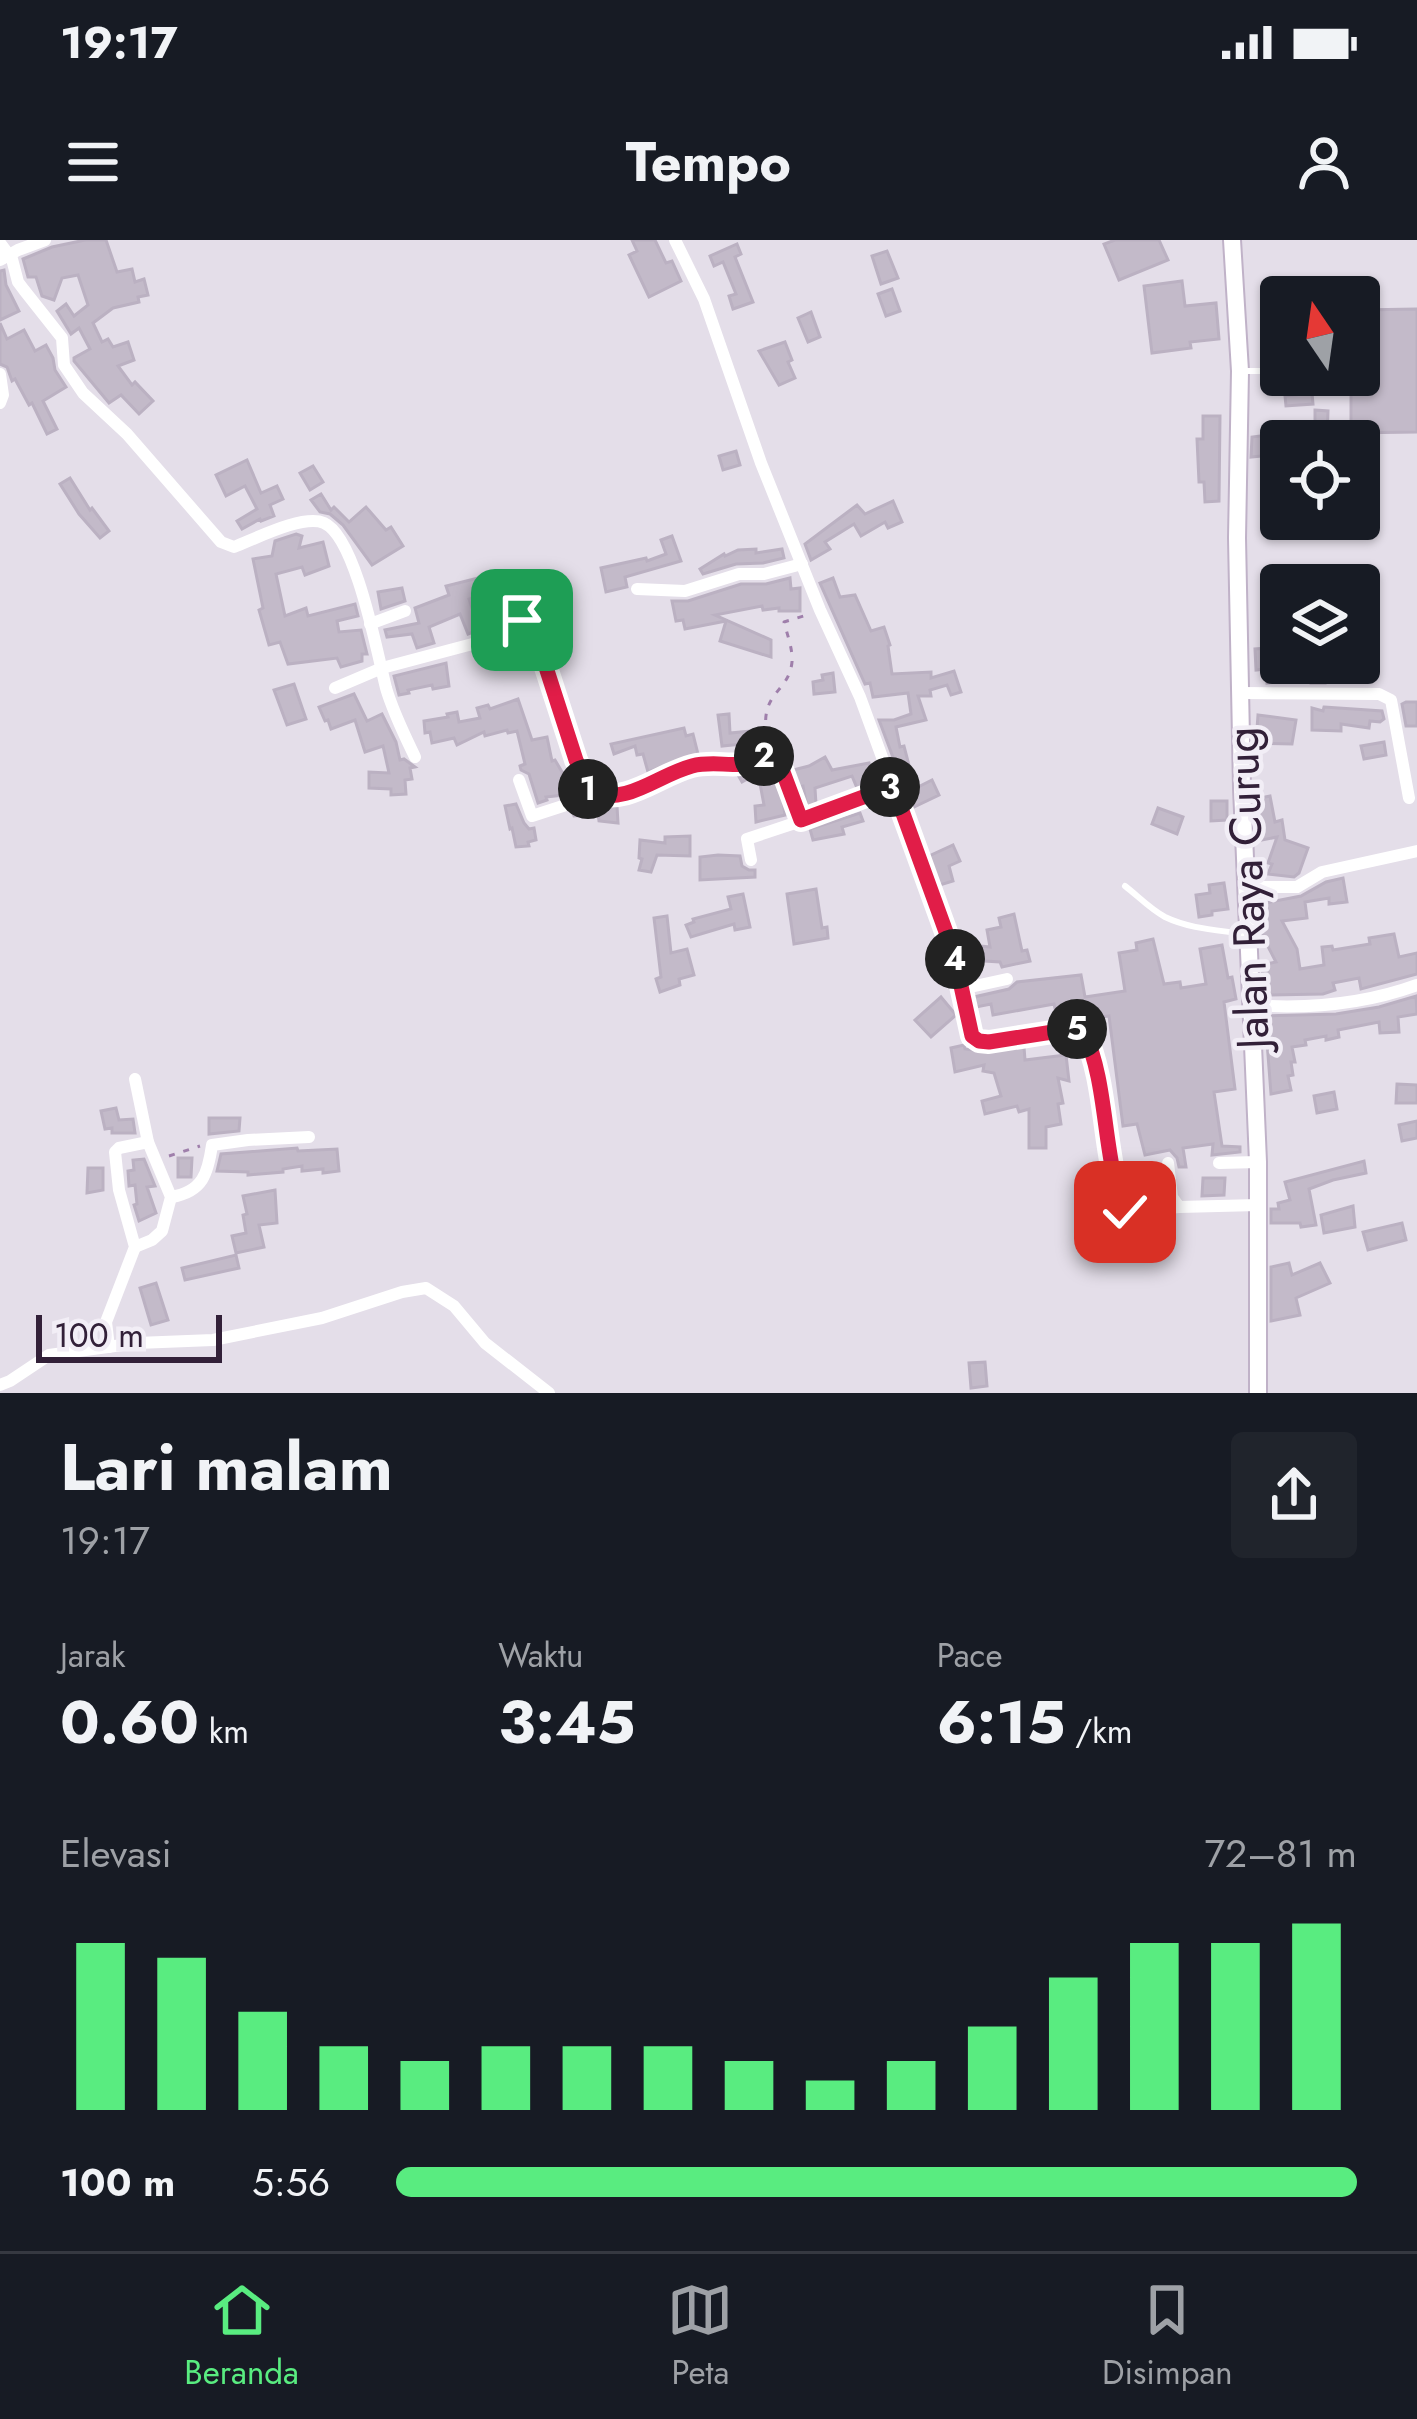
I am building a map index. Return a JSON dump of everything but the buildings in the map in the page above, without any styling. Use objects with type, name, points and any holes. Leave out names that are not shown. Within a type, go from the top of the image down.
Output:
[{"type":"street","points":[[45,240],[3,253],[24,290],[62,338],[64,365],[220,542],[234,547],[296,524],[323,522],[334,532],[350,557],[397,719],[415,758]]},
{"type":"street","points":[[675,240],[704,299],[760,463],[893,786],[954,954],[972,1036],[979,1041],[1078,1028],[1084,1032],[1123,1210],[1258,1205]]},
{"type":"street","name":"Jalan Raya Curug","points":[[1232,240],[1240,371],[1237,538],[1242,788],[1258,1162],[1258,1393]]},
{"type":"street","points":[[0,374],[0,403]]},
{"type":"street","points":[[637,589],[685,591],[746,573],[764,574],[802,564]]},
{"type":"street","points":[[370,624],[405,611]]},
{"type":"street","points":[[335,688],[382,668],[466,646],[522,620],[530,621],[588,790],[601,796],[628,793],[696,765],[747,764],[774,748],[801,820]]},
{"type":"street","points":[[1241,692],[1386,696],[1409,798]]},
{"type":"street","points":[[519,780],[532,816],[569,804],[588,790]]},
{"type":"street","points":[[751,860],[747,839],[893,786]]},
{"type":"street","points":[[1248,887],[1297,887],[1322,872],[1417,850]]},
{"type":"street","points":[[961,989],[1007,979]]},
{"type":"street","points":[[1250,1005],[1338,1002],[1417,985]]},
{"type":"street","points":[[135,1079],[148,1142],[171,1197],[162,1231],[135,1247]]},
{"type":"street","points":[[171,1197],[193,1191],[203,1181],[212,1145],[309,1137]]},
{"type":"street","points":[[109,1346],[106,1322],[135,1247],[115,1155],[119,1148],[148,1142]]},
{"type":"street","points":[[1168,1162],[1172,1197],[1179,1207]]},
{"type":"street","points":[[1219,1163],[1258,1162]]},
{"type":"street","points":[[0,1385],[49,1355],[213,1340],[322,1318],[426,1288],[454,1306],[485,1343],[549,1393]]},
{"type":"lane","points":[[1240,371],[1260,371]]},
{"type":"lane","points":[[1124,886],[1171,920],[1248,934]]},
{"type":"path","points":[[774,748],[764,713],[792,668],[784,622],[820,610]]},
{"type":"path","points":[[156,1160],[212,1145]]},
{"type":"route","points":[[522,620],[532,624],[591,793],[628,793],[696,765],[747,764],[774,748],[801,820],[893,786],[954,954],[972,1036],[989,1042],[1078,1028],[1084,1032],[1125,1212]]}]
